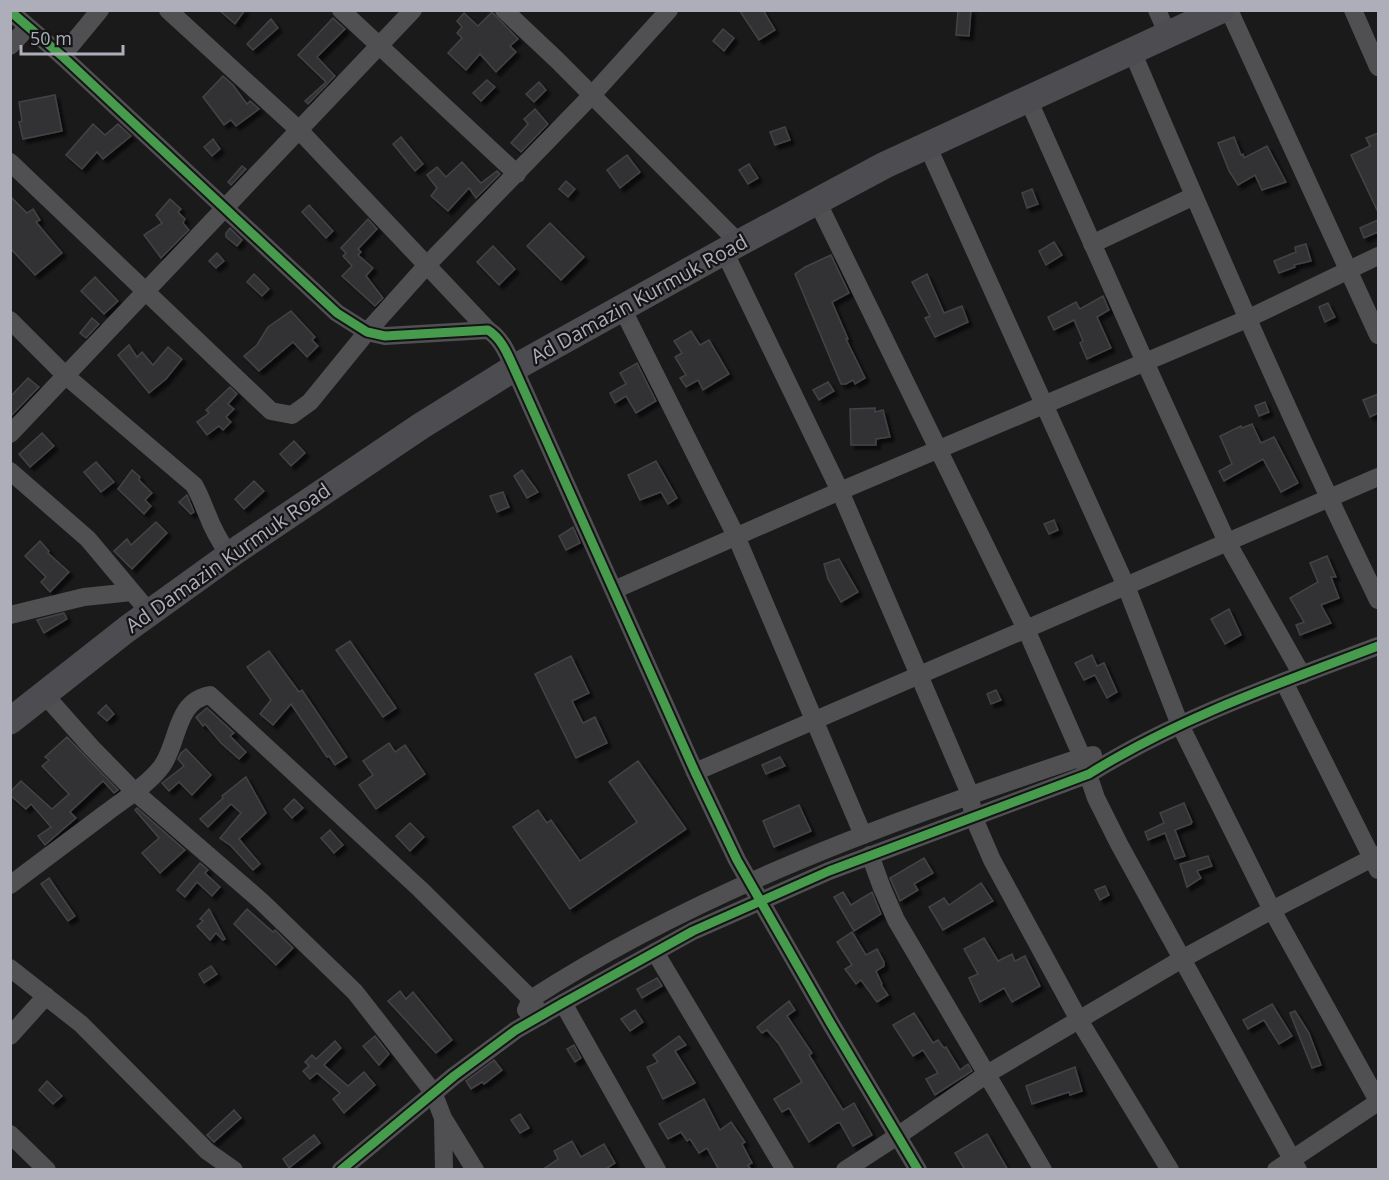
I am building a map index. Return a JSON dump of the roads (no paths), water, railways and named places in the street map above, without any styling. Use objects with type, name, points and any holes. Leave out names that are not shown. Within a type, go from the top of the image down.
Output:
[{"type":"highway","name":"Ad Damazin Kurmuk Road","points":[[10,721],[229,555],[421,426],[514,368],[731,247],[885,165],[1221,10]]},
{"type":"street","points":[[62,56],[100,10]]},
{"type":"street","points":[[168,10],[300,130],[503,344],[695,772],[737,860],[918,1170]]},
{"type":"street","points":[[341,10],[517,174]]},
{"type":"street","points":[[10,434],[413,10]]},
{"type":"street","points":[[504,10],[592,95],[731,247],[920,675],[970,794],[973,816],[992,860],[1079,1020],[1170,1170]]},
{"type":"street","points":[[1157,10],[1168,35]]},
{"type":"street","points":[[1229,10],[1378,335]]},
{"type":"street","points":[[1353,10],[1378,67]]},
{"type":"street","points":[[10,11],[62,56],[337,313],[367,332],[385,336],[488,330]]},
{"type":"street","points":[[10,162],[271,411],[292,415],[310,402],[367,332],[427,265],[592,95],[660,14]]},
{"type":"street","points":[[10,46],[28,27]]},
{"type":"street","points":[[1131,51],[1247,319],[1328,498],[1378,600]]},
{"type":"street","points":[[1028,99],[1227,542],[1302,675]]},
{"type":"street","points":[[927,145],[1126,586],[1180,724],[1272,910],[1378,1101],[1295,1165],[1276,1170]]},
{"type":"street","points":[[1092,244],[1194,196]]},
{"type":"street","points":[[817,201],[1026,629],[1082,757],[1096,798],[1295,1165]]},
{"type":"street","points":[[614,590],[938,449],[1247,319],[1378,256]]},
{"type":"street","points":[[622,308],[736,536],[863,835]]},
{"type":"street","points":[[10,320],[66,376],[194,484],[218,537],[229,555]]},
{"type":"street","points":[[10,471],[88,539],[150,613]]},
{"type":"street","points":[[695,772],[1378,477]]},
{"type":"street","points":[[10,615],[84,597],[132,592]]},
{"type":"street","points":[[341,1170],[434,1092],[516,1030],[693,931],[870,855],[1089,774],[1127,750],[1180,724],[1378,646]]},
{"type":"street","points":[[845,1170],[987,1074],[1182,959],[1272,910],[1376,861],[1284,682]]},
{"type":"street","points":[[44,694],[135,792],[261,901],[355,992],[434,1092],[443,1118],[475,1170]]},
{"type":"street","points":[[10,885],[135,792],[168,757],[187,707],[200,697],[210,695],[420,889],[531,999],[541,1016]]},
{"type":"street","points":[[516,1030],[531,999],[623,945],[751,883],[821,851],[970,794],[1082,757],[1127,750]]},
{"type":"street","points":[[870,855],[896,920],[1043,1170]]},
{"type":"street","points":[[655,952],[785,1170]]},
{"type":"street","points":[[10,968],[81,1024],[207,1151],[234,1170]]},
{"type":"street","points":[[10,1036],[46,996]]},
{"type":"street","points":[[563,1002],[657,1170]]},
{"type":"street","points":[[443,1118],[444,1170]]},
{"type":"street","points":[[10,1134],[47,1170]]}]
